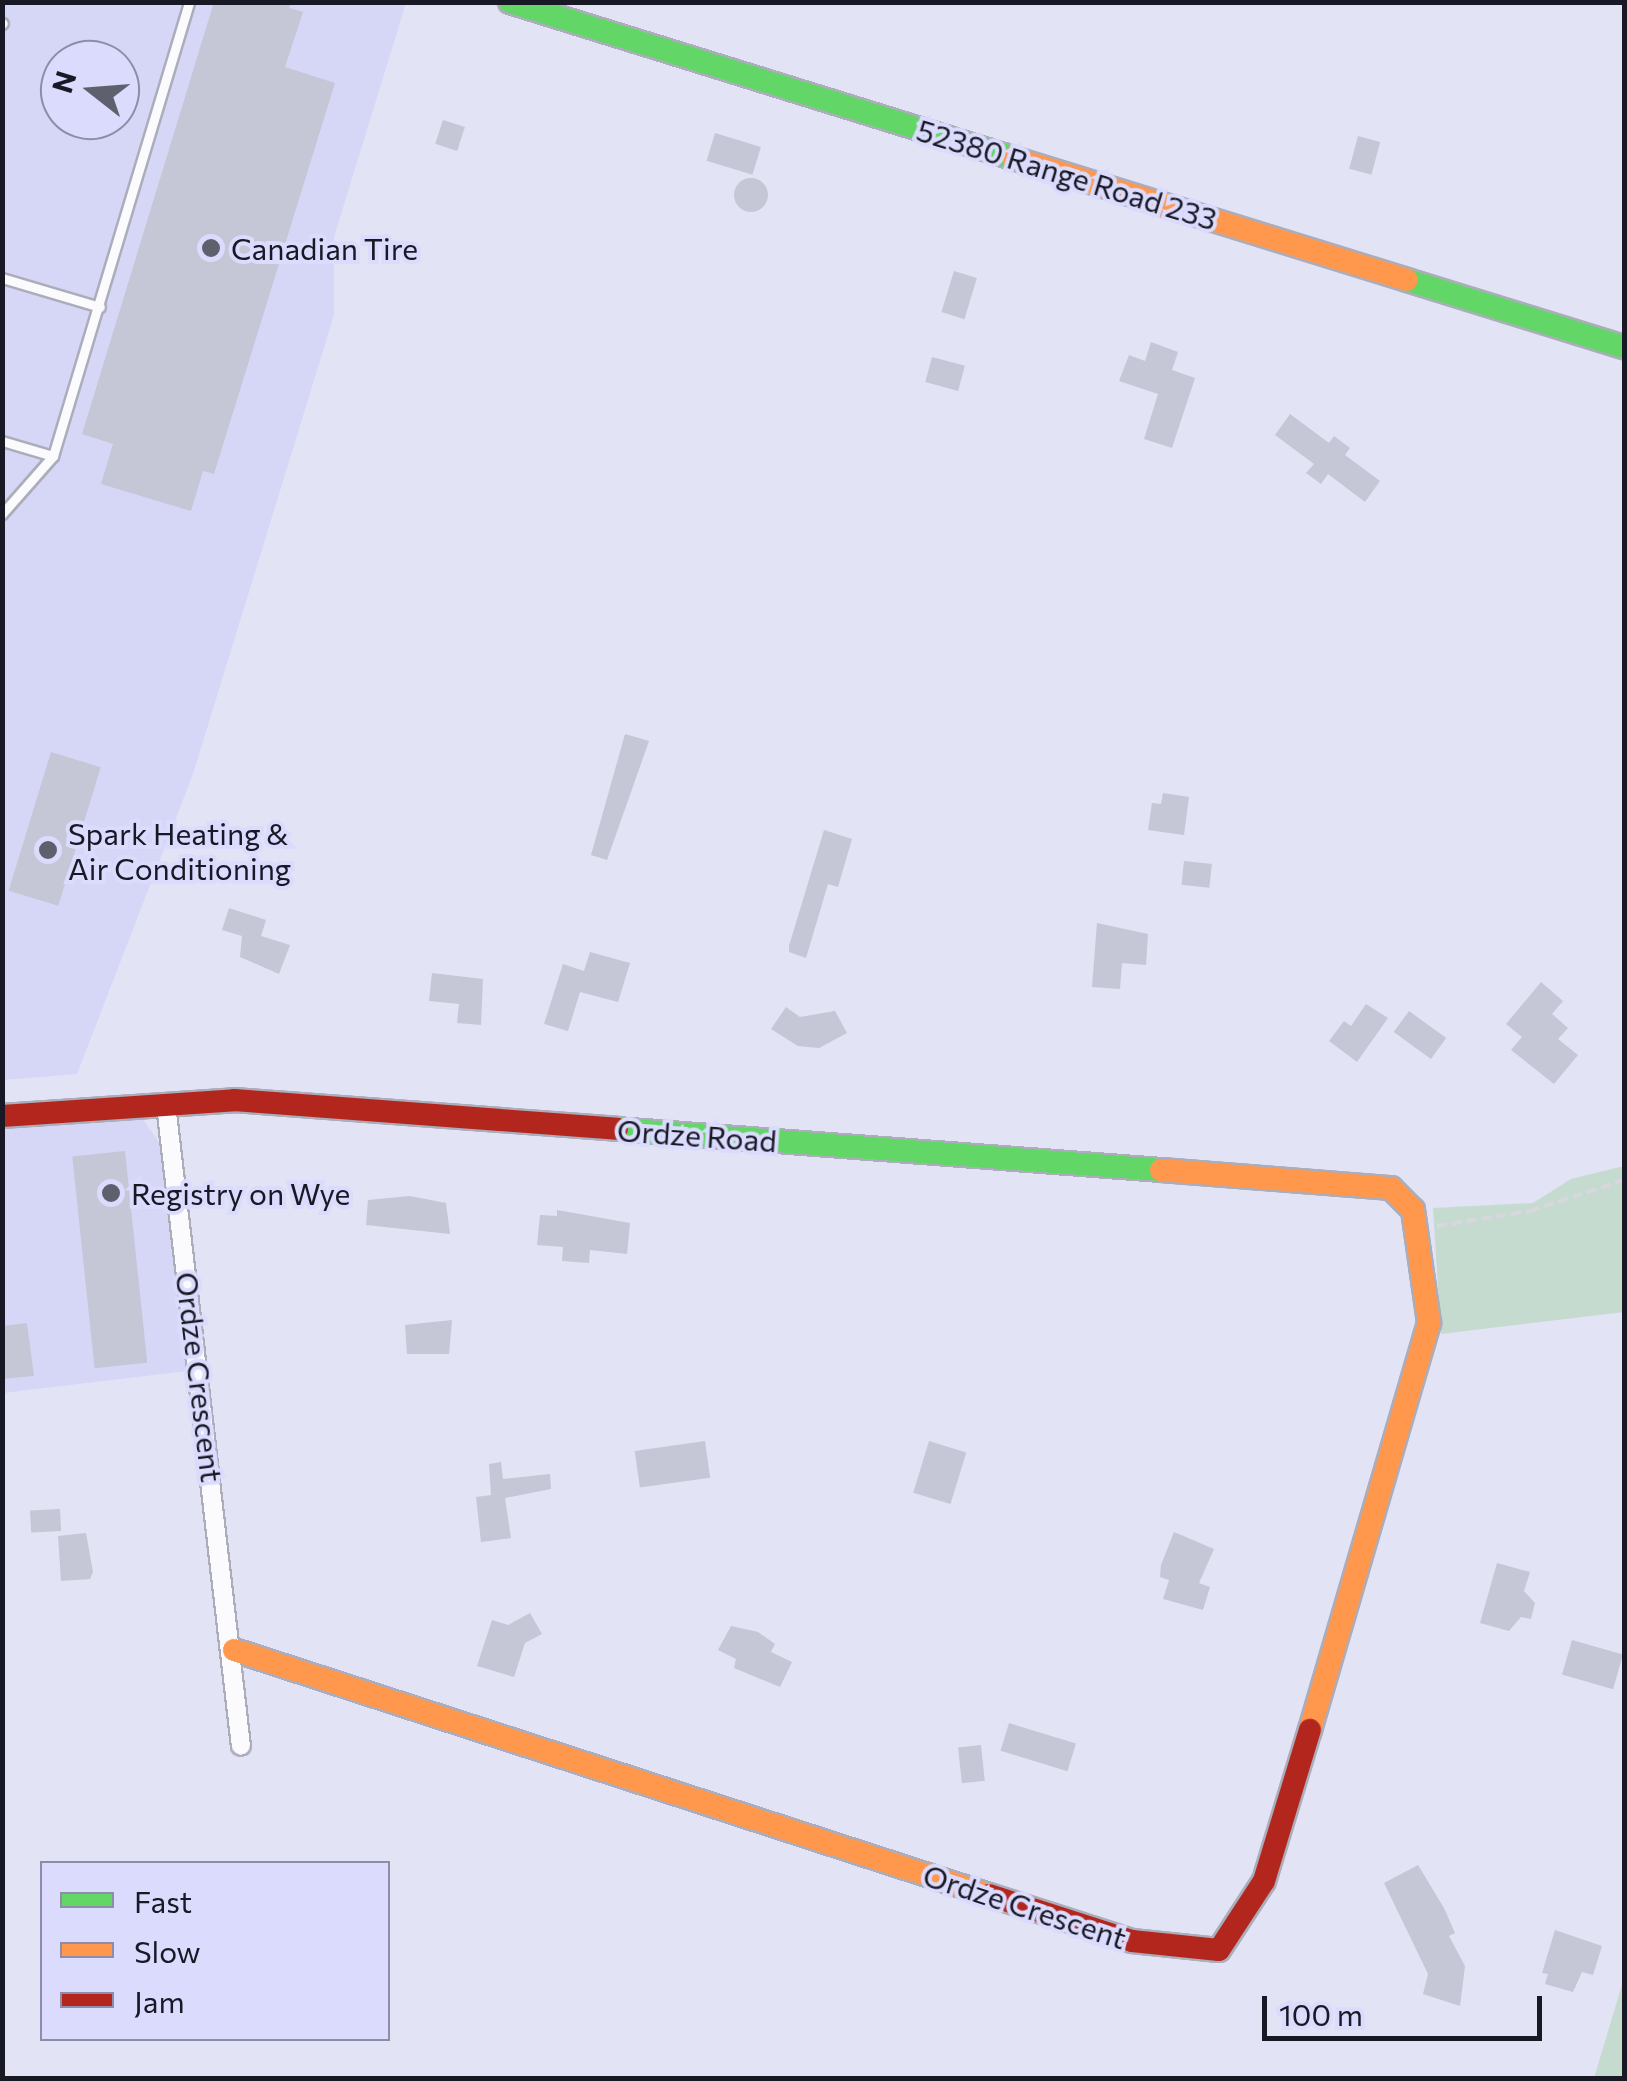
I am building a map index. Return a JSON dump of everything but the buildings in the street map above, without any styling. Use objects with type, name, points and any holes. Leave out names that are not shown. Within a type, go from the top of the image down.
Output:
[{"type":"street","name":"52380 Range Road 233","points":[[510,2],[1624,347]]},
{"type":"street","name":"Ordze Road","points":[[2,1116],[234,1100],[1390,1188]]},
{"type":"street","name":"Ordze Crescent","points":[[166,1104],[234,1650],[241,1746]]},
{"type":"street","name":"Ordze Crescent","points":[[234,1650],[1132,1942],[1219,1950],[1264,1881],[1420,1368],[1429,1323],[1417,1230],[1404,1195],[1390,1188]]},
{"type":"lane","points":[[2,514],[53,456],[189,2]]},
{"type":"lane","points":[[2,278],[100,307]]},
{"type":"lane","points":[[2,441],[53,456]]},
{"type":"path","points":[[1417,1230],[1530,1212],[1624,1180]]},
{"type":"shaded area","points":[[3,3],[406,3],[334,237],[334,315],[193,774],[77,1074],[3,1080]]},
{"type":"shaded area","points":[[140,1115],[160,1144],[187,1371],[3,1393],[3,1120]]},
{"type":"green space","points":[[1624,1166],[1624,1312],[1441,1334],[1433,1208],[1533,1203],[1571,1179]]},
{"type":"green space","points":[[1624,1978],[1624,2078],[1594,2078]]},
{"type":"traffic: fast","points":[[510,2],[1013,158]]},
{"type":"traffic: fast","points":[[1407,280],[1624,347]]},
{"type":"traffic: fast","points":[[617,1129],[1161,1170]]},
{"type":"traffic: slow","points":[[1013,158],[1407,280]]},
{"type":"traffic: slow","points":[[1161,1170],[1391,1188],[1413,1210],[1429,1323],[1310,1730]]},
{"type":"traffic: slow","points":[[234,1650],[989,1895]]},
{"type":"traffic: jam","points":[[2,1116],[234,1100],[617,1129]]},
{"type":"traffic: jam","points":[[989,1895],[1132,1941],[1219,1950],[1264,1881],[1310,1730]]},
{"type":"place","name":"Canadian Tire","points":[[211,248]]},
{"type":"place","name":"Spark Heating & Air Conditioning","points":[[48,850]]},
{"type":"place","name":"Registry on Wye","points":[[111,1193]]}]
